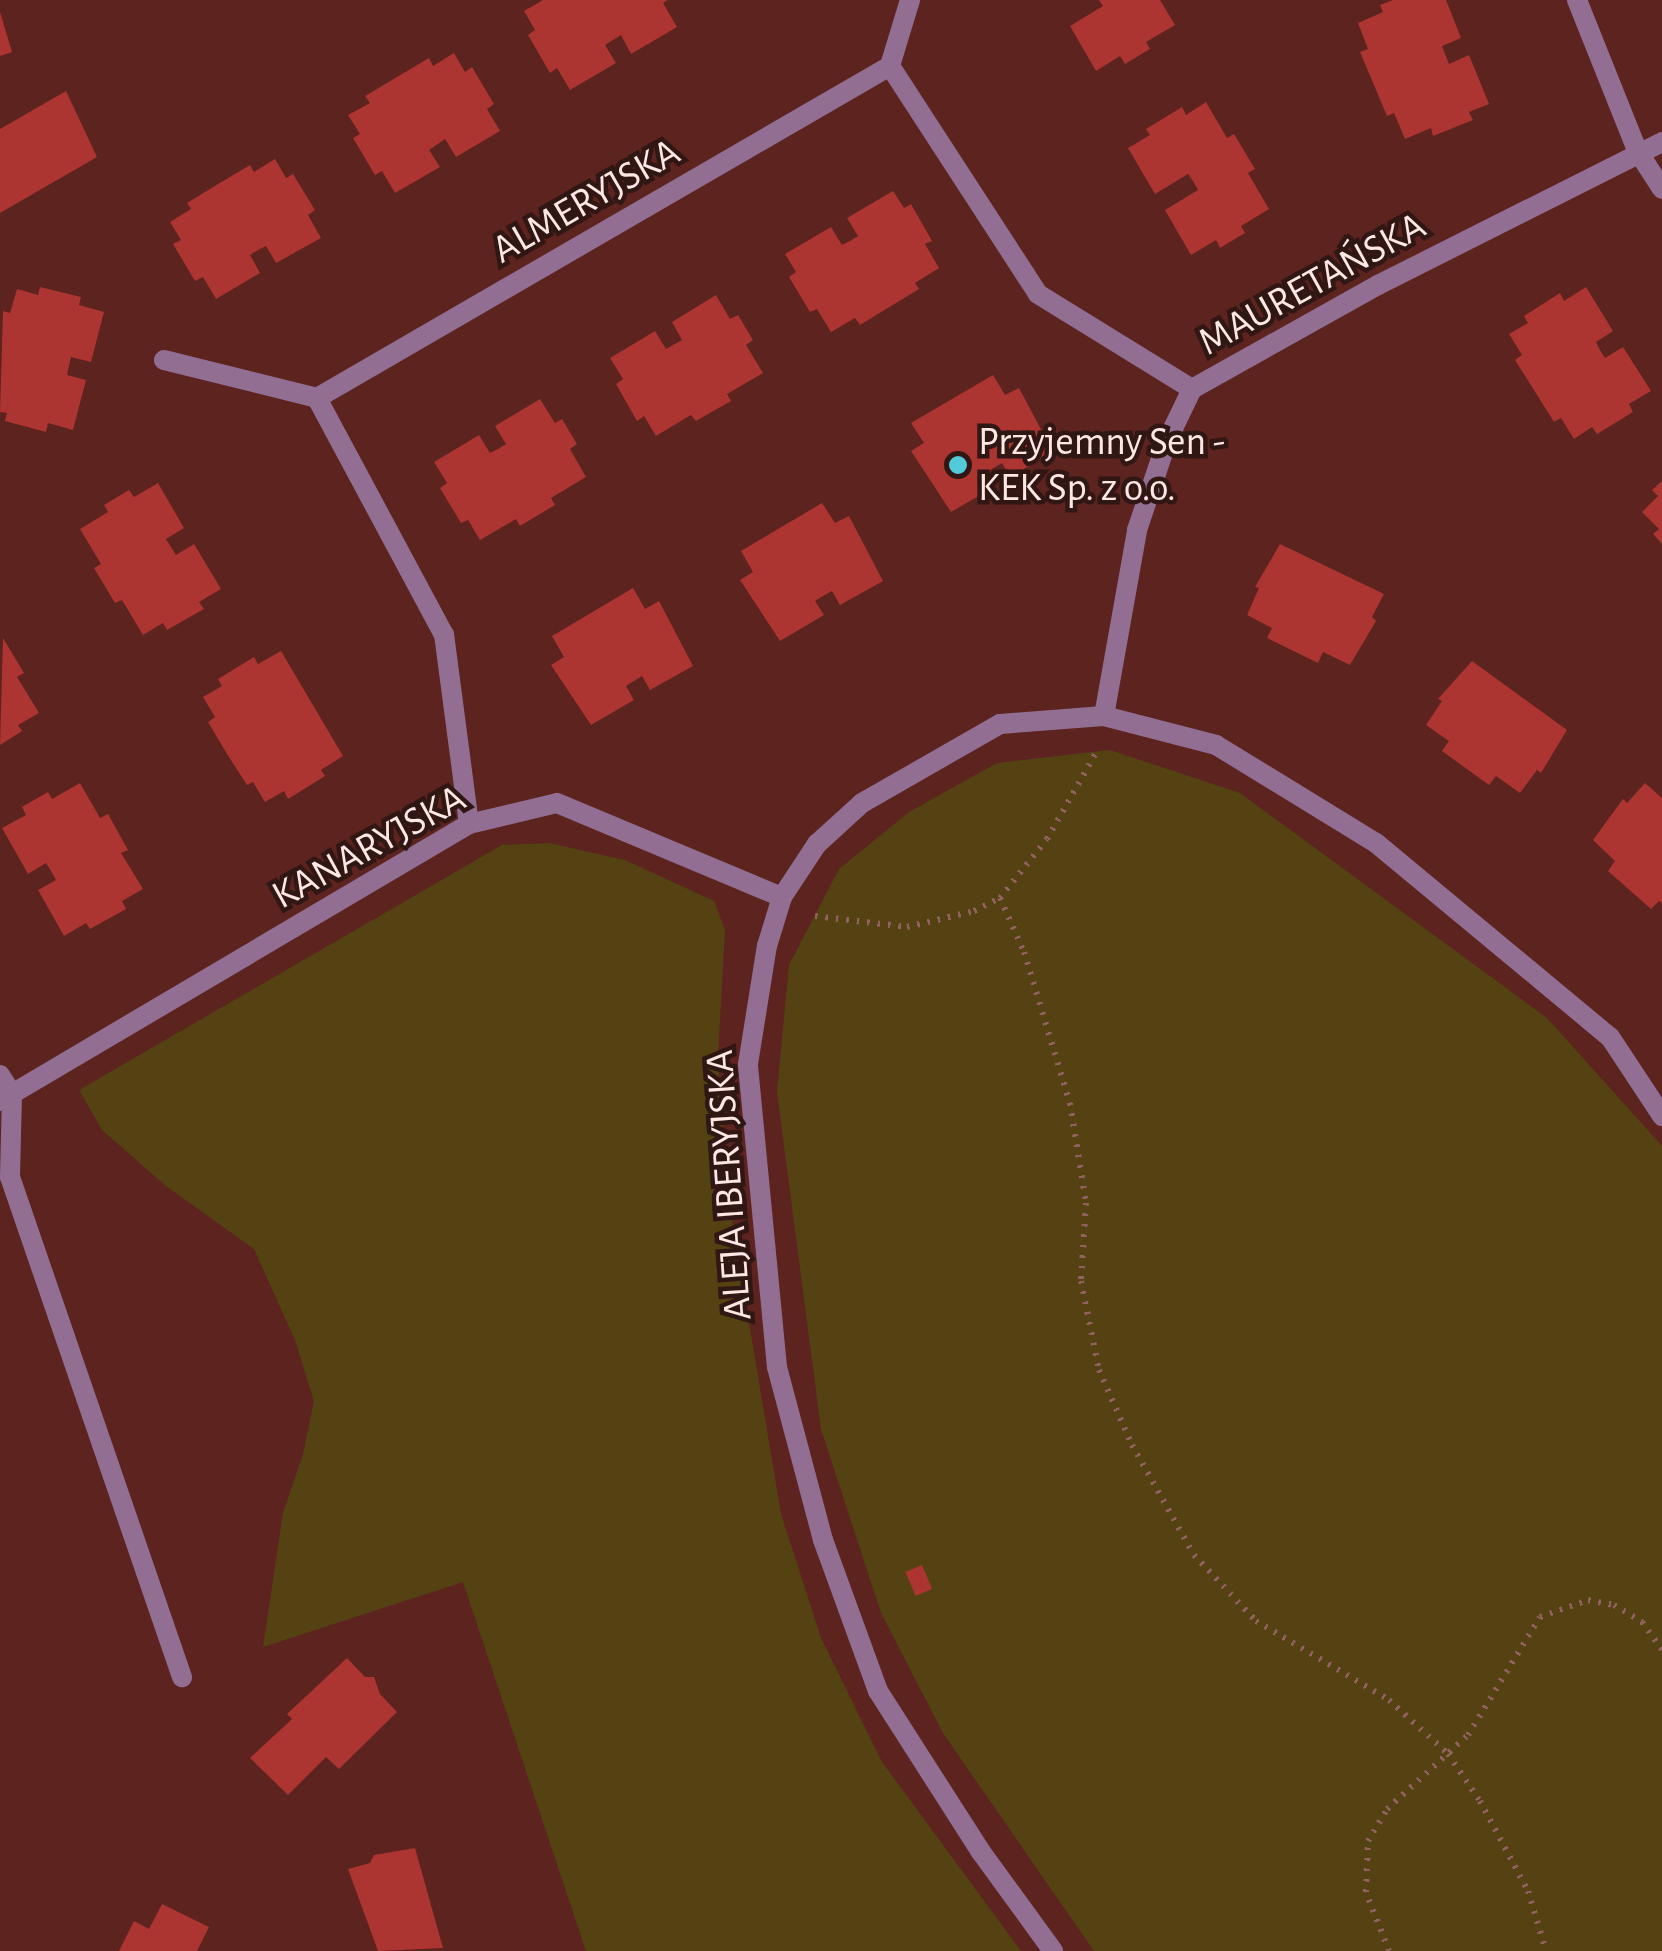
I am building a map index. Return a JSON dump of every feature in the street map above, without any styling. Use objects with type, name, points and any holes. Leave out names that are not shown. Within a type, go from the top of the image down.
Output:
[{"type":"street","points":[[910,0],[890,66],[1038,294],[1192,389]]},
{"type":"street","points":[[1577,0],[1637,150],[1662,188]]},
{"type":"street","name":"ALMERYJSKA","points":[[317,398],[890,66]]},
{"type":"street","name":"MAURETAŃSKA","points":[[1104,716],[1136,530],[1166,441],[1192,389],[1378,285],[1637,150],[1662,142]]},
{"type":"street","points":[[164,360],[317,398],[444,635],[469,824]]},
{"type":"street","name":"ALEJA IBERYJSKA","points":[[1053,1951],[980,1852],[878,1691],[823,1540],[777,1367],[748,1064],[767,946],[782,897],[817,844],[862,803],[1000,724],[1104,716],[1216,745],[1376,842],[1610,1038],[1662,1116]]},
{"type":"street","name":"KANARYJSKA","points":[[6,1097],[469,824],[557,802],[782,897]]},
{"type":"street","points":[[0,1075],[6,1097],[10,1177],[182,1678]]},
{"type":"path","points":[[782,897],[816,916],[907,926],[974,911],[1000,898],[1047,839],[1096,755],[1104,716]]},
{"type":"path","points":[[1000,898],[1024,952],[1070,1103],[1086,1203],[1081,1281],[1098,1370],[1132,1445],[1194,1555],[1256,1621],[1390,1700],[1448,1754],[1480,1801],[1528,1891],[1546,1951]]},
{"type":"path","points":[[1389,1951],[1366,1892],[1368,1841],[1387,1809],[1468,1734],[1540,1617],[1588,1600],[1614,1605],[1642,1622],[1662,1650]]},
{"type":"shaded area","points":[[1110,750],[1240,793],[1547,1018],[1662,1146],[1662,1951],[1094,1951],[943,1733],[881,1613],[821,1429],[777,1092],[789,965],[839,869],[909,812],[997,763]]},
{"type":"shaded area","points":[[549,843],[625,860],[714,901],[725,930],[718,1057],[728,1197],[781,1514],[821,1638],[882,1762],[1021,1951],[586,1951],[463,1582],[263,1647],[283,1513],[303,1454],[314,1401],[295,1340],[254,1249],[166,1186],[102,1130],[79,1090],[502,845]]},
{"type":"building","points":[[543,0],[668,0],[663,3],[677,27],[631,54],[621,35],[605,45],[616,63],[570,90],[557,68],[550,73],[528,35],[535,30],[524,11]]},
{"type":"building","points":[[1099,0],[1160,0],[1175,25],[1146,42],[1150,49],[1125,64],[1120,56],[1096,71],[1070,26],[1103,6]]},
{"type":"building","points":[[1393,0],[1446,0],[1461,38],[1442,46],[1449,64],[1469,55],[1489,104],[1469,112],[1473,120],[1433,136],[1431,128],[1405,139],[1394,113],[1387,116],[1360,52],[1368,49],[1358,23],[1383,12],[1380,5]]},
{"type":"building","points":[[0,12],[12,52],[0,56]]},
{"type":"building","points":[[454,53],[465,72],[472,67],[494,104],[487,109],[500,131],[456,157],[445,139],[429,150],[440,167],[395,193],[382,171],[375,175],[353,138],[360,134],[348,115],[370,103],[365,96],[429,58],[433,66]]},
{"type":"building","points":[[66,91],[97,157],[0,213],[0,129]]},
{"type":"building","points":[[1206,102],[1227,138],[1234,134],[1255,169],[1248,173],[1269,209],[1241,226],[1245,233],[1220,248],[1216,240],[1191,255],[1165,210],[1198,190],[1193,181],[1188,174],[1155,194],[1128,148],[1150,135],[1146,129],[1182,107],[1186,115]]},
{"type":"building","points":[[275,159],[286,178],[293,174],[315,210],[308,215],[321,238],[276,263],[266,246],[258,250],[250,255],[260,273],[216,299],[203,277],[195,281],[173,244],[181,240],[170,222],[191,209],[187,203],[218,184],[250,165],[254,172]]},
{"type":"building","points":[[893,191],[904,208],[911,204],[932,241],[925,244],[939,268],[915,283],[919,289],[860,325],[855,318],[831,332],[817,309],[810,312],[789,277],[796,272],[785,254],[831,227],[842,245],[850,241],[858,236],[847,218]]},
{"type":"building","points":[[40,287],[81,297],[79,305],[104,312],[91,362],[71,357],[67,375],[86,380],[73,430],[48,423],[46,432],[5,421],[7,413],[0,412],[3,311],[10,313],[17,289],[38,295]]},
{"type":"building","points":[[1586,287],[1613,331],[1596,342],[1605,358],[1623,347],[1651,391],[1629,404],[1633,412],[1597,434],[1592,427],[1574,439],[1561,418],[1554,422],[1515,360],[1522,355],[1509,334],[1528,323],[1524,316],[1560,293],[1564,301]]},
{"type":"building","points":[[716,295],[730,319],[738,315],[753,340],[746,345],[763,373],[727,394],[731,401],[696,421],[691,415],[656,436],[644,416],[637,421],[616,384],[623,379],[610,358],[655,331],[666,349],[682,340],[672,322]]},
{"type":"building","points":[[993,375],[1005,395],[1019,388],[1053,452],[1010,477],[1002,463],[985,473],[994,487],[951,512],[911,451],[924,443],[911,423]]},
{"type":"building","points":[[540,399],[555,423],[562,419],[577,444],[570,449],[586,477],[551,498],[555,505],[520,526],[516,519],[480,540],[468,520],[461,523],[440,488],[447,483],[434,462],[479,435],[490,453],[498,449],[506,444],[495,426]]},
{"type":"building","points":[[1662,481],[1662,544],[1653,534],[1659,529],[1642,512],[1658,496],[1652,490]]},
{"type":"building","points":[[158,483],[184,528],[166,539],[176,555],[194,544],[221,589],[199,602],[204,609],[167,630],[163,623],[143,635],[122,600],[115,603],[94,568],[101,564],[80,529],[108,512],[104,505],[129,490],[134,497]]},
{"type":"building","points":[[822,503],[835,523],[849,516],[883,581],[840,605],[832,591],[823,596],[815,601],[824,615],[780,641],[740,580],[753,572],[741,551]]},
{"type":"building","points":[[1280,544],[1384,594],[1372,617],[1376,621],[1350,665],[1323,652],[1318,663],[1267,638],[1272,628],[1247,615],[1259,588],[1255,587]]},
{"type":"building","points":[[633,588],[645,609],[659,601],[693,666],[650,690],[642,676],[626,686],[634,700],[591,725],[551,665],[564,657],[552,636]]},
{"type":"building","points":[[3,638],[24,673],[17,677],[39,713],[18,725],[22,731],[0,745]]},
{"type":"building","points":[[281,651],[343,756],[321,770],[325,776],[288,799],[284,791],[265,802],[253,782],[247,785],[208,722],[215,717],[203,697],[222,686],[218,679],[254,657],[258,664]]},
{"type":"building","points":[[1472,661],[1567,730],[1541,773],[1537,770],[1520,793],[1496,776],[1489,785],[1442,751],[1449,741],[1426,725],[1442,701],[1438,699]]},
{"type":"building","points":[[80,783],[100,818],[108,814],[128,850],[121,853],[143,889],[122,901],[126,909],[90,929],[86,923],[64,936],[38,890],[56,880],[51,871],[46,863],[28,874],[2,828],[26,815],[22,807],[48,792],[52,799]]},
{"type":"building","points":[[1645,783],[1662,798],[1662,903],[1659,901],[1651,909],[1608,871],[1615,861],[1593,840],[1623,799],[1627,803]]},
{"type":"building","points":[[922,1565],[932,1589],[916,1596],[905,1572]]},
{"type":"building","points":[[347,1658],[365,1677],[374,1677],[380,1694],[397,1712],[339,1769],[326,1757],[288,1795],[250,1758],[292,1719],[287,1714]]},
{"type":"building","points":[[415,1848],[443,1948],[378,1951],[348,1869],[370,1863],[374,1855]]},
{"type":"building","points":[[162,1904],[209,1927],[197,1951],[119,1951],[134,1921],[149,1929]]},
{"type":"place","name":"Przyjemny Sen - KEK Sp. z o.o.","points":[[958,465]]}]
